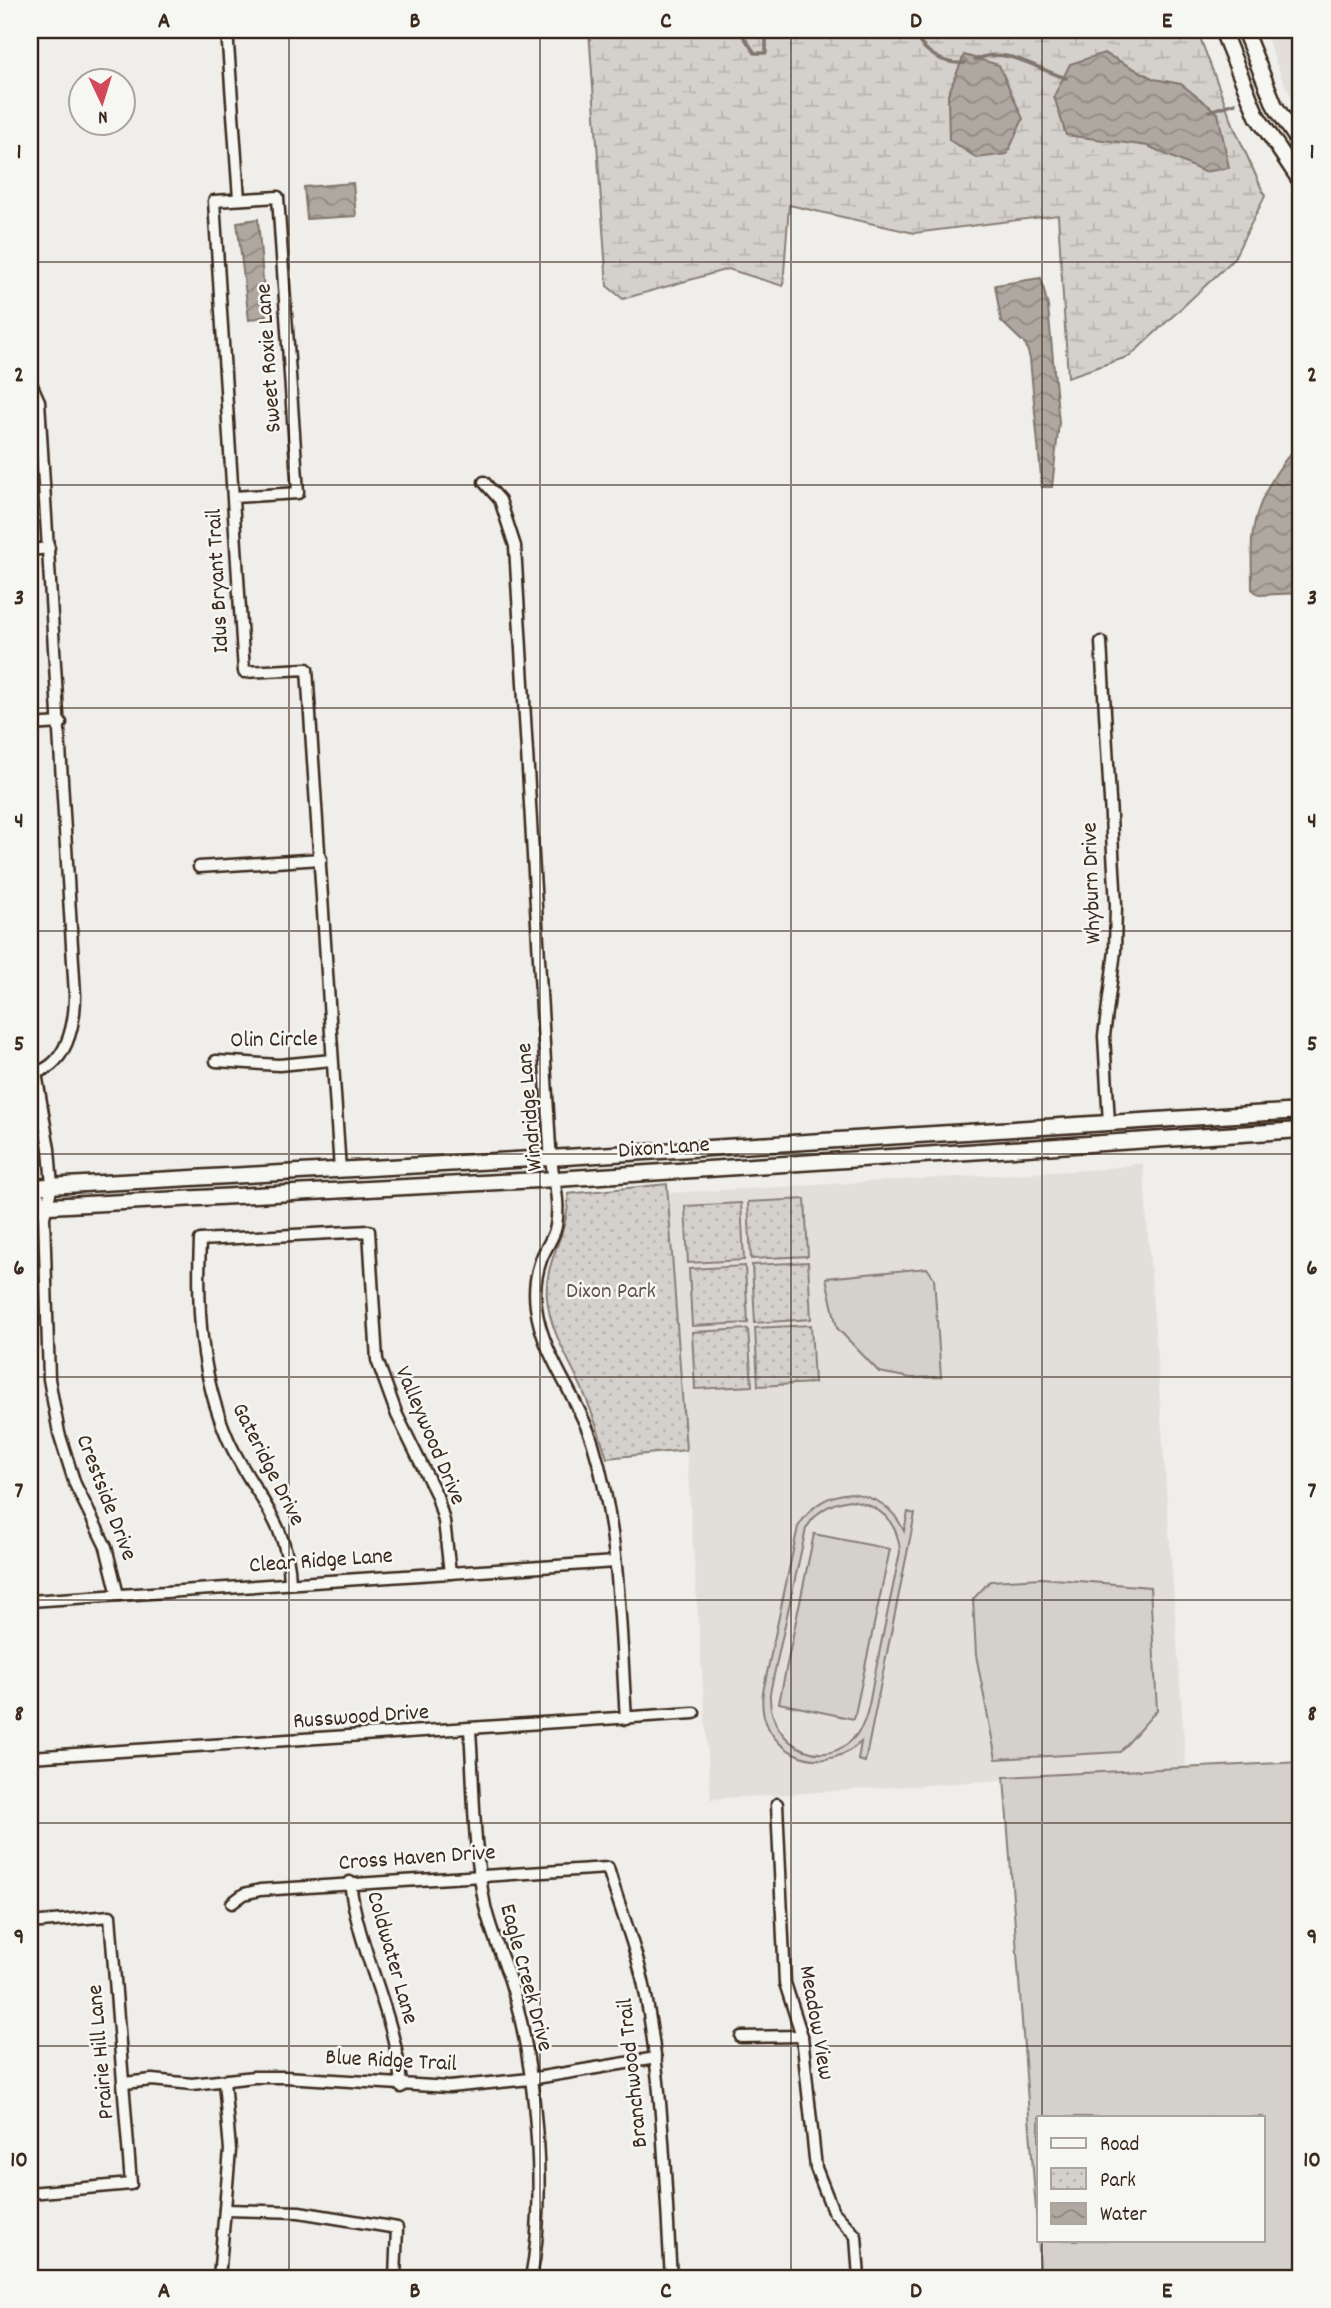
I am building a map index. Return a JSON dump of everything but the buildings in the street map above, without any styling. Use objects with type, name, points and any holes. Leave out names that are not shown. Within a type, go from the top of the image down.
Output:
[{"type":"main road","points":[[1222,30],[1256,116],[1301,182]]},
{"type":"main road","points":[[1244,30],[1275,106],[1301,145]]},
{"type":"main road","name":"Dixon Lane","points":[[31,1187],[1301,1111]]},
{"type":"main road","name":"Dixon Lane","points":[[37,1207],[557,1179],[1301,1130]]},
{"type":"street","points":[[227,30],[239,199]]},
{"type":"street","name":"Sweet Roxie Lane","points":[[234,497],[298,493],[278,197],[239,199]]},
{"type":"street","name":"Idus Bryant Trail","points":[[239,199],[214,201],[244,672],[307,669],[340,1170]]},
{"type":"street","points":[[30,381],[39,401],[61,723],[75,1013],[68,1041],[52,1062],[33,1073],[50,1149],[52,1186],[37,1207]]},
{"type":"street","name":"Windridge Lane","points":[[484,482],[500,500],[514,546],[550,1158],[557,1179],[556,1229],[541,1260],[535,1292],[536,1310],[555,1361],[592,1441],[612,1527],[626,1718]]},
{"type":"street","points":[[30,550],[49,548]]},
{"type":"street","name":"Whyburn Drive","points":[[1101,642],[1116,905],[1115,951],[1104,1036],[1109,1123]]},
{"type":"street","points":[[30,725],[61,723]]},
{"type":"street","points":[[199,867],[321,859]]},
{"type":"street","name":"Olin Circle","points":[[216,1061],[279,1065],[332,1060]]},
{"type":"street","points":[[30,1159],[31,1187],[37,1207]]},
{"type":"street","name":"Crestside Drive","points":[[37,1207],[49,1378],[59,1433],[75,1484],[106,1546],[118,1595]]},
{"type":"street","name":"Valleywood Drive","points":[[369,1231],[377,1360],[397,1415],[437,1496],[444,1521],[450,1573]]},
{"type":"street","name":"Gateridge Drive","points":[[290,1583],[285,1540],[229,1441],[209,1385],[200,1327],[200,1240],[369,1231]]},
{"type":"street","name":"Clear Ridge Lane","points":[[30,1601],[615,1562]]},
{"type":"street","name":"Russwood Drive","points":[[30,1756],[470,1730],[694,1713]]},
{"type":"street","name":"Eagle Creek Drive","points":[[470,1730],[481,1874],[490,1926],[515,1997],[530,2078],[538,2194],[536,2253],[531,2278]]},
{"type":"street","name":"Meadow View","points":[[777,1804],[785,1983],[802,2036],[816,2168],[833,2211],[856,2236],[859,2278]]},
{"type":"street","name":"Cross Haven Drive","points":[[232,1903],[244,1894],[260,1889],[608,1868]]},
{"type":"street","name":"Branchwood Trail","points":[[608,1868],[643,1983],[656,2058],[671,2278]]},
{"type":"street","name":"Coldwater Lane","points":[[350,1882],[357,1923],[393,2034],[401,2087]]},
{"type":"street","name":"Prairie Hill Lane","points":[[30,1923],[110,1916],[131,2184],[30,2193]]},
{"type":"street","points":[[741,2037],[802,2036]]},
{"type":"street","name":"Blue Ridge Trail","points":[[124,2083],[152,2080],[192,2084],[285,2077],[401,2087],[449,2087],[530,2078],[656,2058]]},
{"type":"street","points":[[219,2278],[230,2150],[224,2081]]},
{"type":"street","points":[[225,2210],[299,2212],[397,2228],[394,2278]]},
{"type":"shaded area","points":[[1264,30],[1301,30],[1301,114],[1282,79]]},
{"type":"shaded area","points":[[1143,1163],[1186,1768],[711,1799],[668,1193],[1103,1169]]},
{"type":"green space","points":[[589,30],[1197,30],[1235,129],[1265,196],[1233,260],[1130,356],[1068,377],[1058,215],[914,233],[789,205],[783,286],[728,269],[623,299],[607,286]]},
{"type":"green space","name":"Dixon Park","points":[[667,1184],[686,1450],[607,1458],[587,1401],[551,1321],[547,1298],[549,1271],[565,1220],[568,1194]]},
{"type":"green space","points":[[805,1199],[808,1256],[751,1259],[748,1202]]},
{"type":"green space","points":[[741,1203],[744,1260],[688,1263],[685,1206]]},
{"type":"green space","points":[[808,1262],[811,1319],[755,1323],[752,1265]]},
{"type":"green space","points":[[745,1266],[748,1323],[692,1326],[689,1269]]},
{"type":"green space","points":[[927,1268],[934,1278],[941,1377],[911,1378],[879,1372],[837,1328],[826,1278]]},
{"type":"green space","points":[[811,1325],[814,1383],[758,1386],[755,1328]]},
{"type":"green space","points":[[748,1329],[752,1386],[695,1389],[692,1332]]},
{"type":"green space","points":[[851,1493],[883,1504],[895,1516],[904,1531],[908,1512],[915,1514],[865,1762],[858,1760],[861,1742],[844,1753],[827,1759],[809,1758],[793,1753],[779,1743],[769,1729],[763,1712],[763,1692],[798,1527],[820,1503],[834,1496]],"holes":[[[850,1500],[878,1510],[891,1523],[900,1552],[869,1707],[862,1726],[850,1742],[835,1751],[820,1753],[804,1750],[790,1742],[779,1729],[772,1713],[770,1693],[806,1529],[814,1517],[830,1506]]]},
{"type":"green space","points":[[814,1534],[890,1549],[854,1719],[779,1703]]},
{"type":"green space","points":[[1042,1578],[1150,1587],[1157,1710],[1120,1752],[996,1759],[976,1655],[973,1599],[990,1581]]},
{"type":"green space","points":[[1301,1762],[1301,2278],[1041,2278],[1038,2242],[1264,2242],[1264,2116],[1037,2116],[1037,2224],[1004,1777]]},
{"type":"water","points":[[1104,53],[1154,79],[1181,84],[1218,113],[1229,168],[1204,172],[1148,146],[1066,135],[1054,96],[1070,64]]},
{"type":"water","points":[[964,55],[999,65],[1023,119],[1007,154],[977,158],[949,140],[948,95]]},
{"type":"water","points":[[353,183],[356,216],[307,219],[304,187]]},
{"type":"water","points":[[258,219],[266,316],[249,320],[237,222]]},
{"type":"water","points":[[1041,278],[1048,307],[1059,423],[1052,487],[1042,487],[1030,359],[1026,345],[1001,321],[995,285]]},
{"type":"water","points":[[1301,443],[1301,593],[1259,595],[1252,589],[1252,540],[1257,514],[1275,474]]},
{"type":"waterway","points":[[739,30],[755,53],[766,53],[766,30]]},
{"type":"waterway","points":[[916,30],[913,33],[917,40],[934,56],[949,62],[965,63]]},
{"type":"waterway","points":[[975,60],[986,56],[1009,57],[1066,78]]},
{"type":"waterway","points":[[1210,111],[1235,103]]}]
